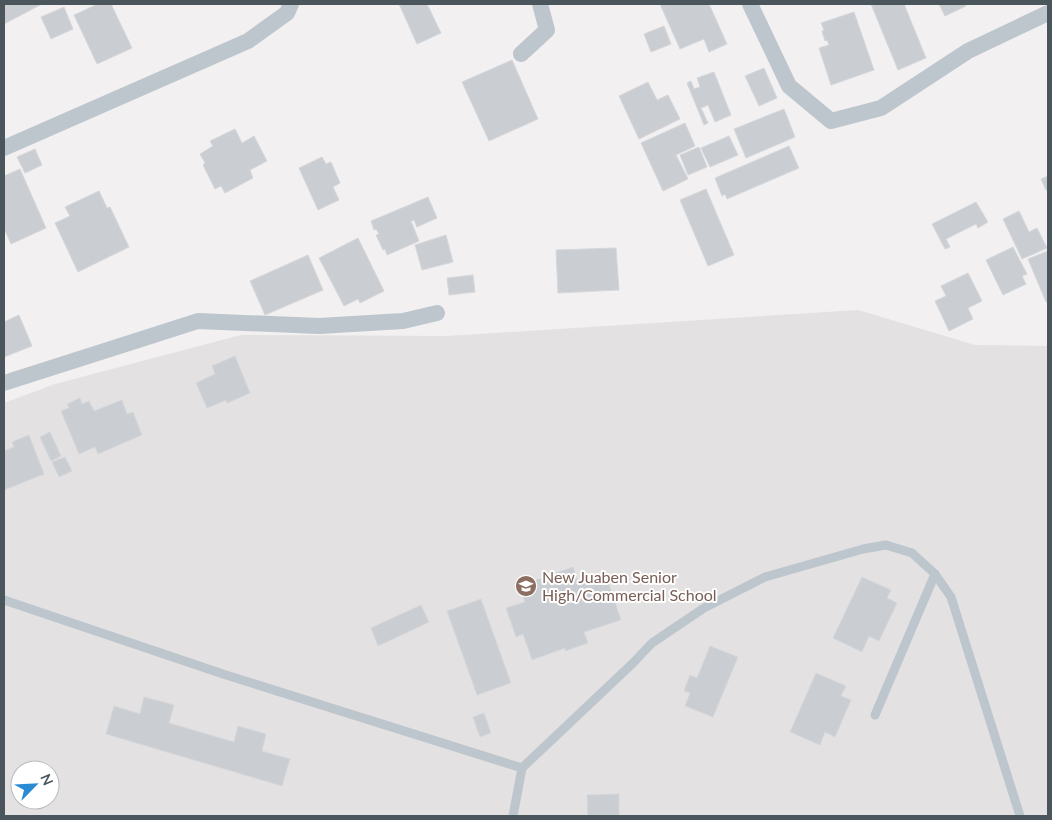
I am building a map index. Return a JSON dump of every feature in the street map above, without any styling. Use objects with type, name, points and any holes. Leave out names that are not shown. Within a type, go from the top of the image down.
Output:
[{"type":"street","points":[[4,148],[248,41],[287,14],[291,4]]},
{"type":"street","points":[[521,54],[547,30],[540,4]]},
{"type":"street","points":[[750,4],[788,86],[831,121],[881,108],[968,51],[1048,13]]},
{"type":"street","points":[[4,384],[198,321],[319,326],[402,321],[437,313]]},
{"type":"lane","points":[[513,816],[522,768],[652,643],[704,608],[765,577],[863,549],[886,545],[912,553],[935,574],[951,597],[1020,816]]},
{"type":"lane","points":[[875,715],[935,574]]},
{"type":"lane","points":[[4,600],[222,674],[522,768]]},
{"type":"shaded area","name":"New Juaben Senior High/Commercial School","points":[[858,310],[975,345],[1048,346],[1048,816],[4,816],[4,403],[55,384],[241,335],[448,336]]},
{"type":"building","points":[[4,4],[42,4],[4,24]]},
{"type":"building","points":[[98,4],[111,4],[132,48],[97,64],[74,15]]},
{"type":"building","points":[[399,4],[427,4],[441,33],[417,44]]},
{"type":"building","points":[[660,4],[709,4],[727,44],[709,52],[704,39],[680,49]]},
{"type":"building","points":[[871,4],[904,4],[926,58],[898,70]]},
{"type":"building","points":[[939,4],[965,4],[966,6],[945,16]]},
{"type":"building","points":[[64,7],[73,29],[51,39],[41,17]]},
{"type":"building","points":[[854,12],[874,70],[831,85],[819,48],[829,45],[827,40],[825,41],[821,23]]},
{"type":"building","points":[[664,26],[671,44],[651,52],[644,34]]},
{"type":"building","points":[[512,60],[538,119],[489,141],[462,82]]},
{"type":"building","points":[[764,68],[777,98],[759,106],[745,76]]},
{"type":"building","points":[[714,72],[731,115],[715,122],[708,105],[701,108],[708,123],[704,125],[687,83],[691,81],[694,89],[700,87],[697,78]]},
{"type":"building","points":[[648,82],[657,100],[668,95],[680,119],[639,139],[619,96]]},
{"type":"building","points":[[784,109],[795,137],[746,158],[734,129]]},
{"type":"building","points":[[685,123],[695,146],[676,155],[688,179],[663,191],[641,143]]},
{"type":"building","points":[[235,129],[242,143],[254,136],[267,161],[250,170],[253,178],[225,193],[221,186],[215,189],[203,165],[205,163],[200,154],[213,146],[210,141]]},
{"type":"building","points":[[729,136],[738,155],[710,167],[701,148]]},
{"type":"building","points":[[789,146],[799,168],[727,199],[725,194],[722,196],[715,178]]},
{"type":"building","points":[[699,147],[707,167],[688,175],[680,155]]},
{"type":"building","points":[[35,149],[42,165],[25,173],[17,157]]},
{"type":"building","points":[[322,157],[326,164],[331,162],[340,183],[333,187],[339,200],[318,210],[299,168]]},
{"type":"building","points":[[20,169],[46,228],[11,244],[4,228],[4,176]]},
{"type":"building","points":[[1048,176],[1048,190],[1046,190],[1041,179]]},
{"type":"building","points":[[706,189],[734,255],[708,266],[680,200]]},
{"type":"building","points":[[99,191],[107,208],[110,207],[129,247],[78,272],[55,223],[70,216],[65,207]]},
{"type":"building","points":[[428,197],[437,218],[417,227],[414,220],[411,221],[419,241],[387,255],[376,235],[379,234],[376,229],[374,230],[371,221]]},
{"type":"building","points":[[976,202],[988,222],[978,228],[976,224],[946,239],[950,247],[945,249],[932,224]]},
{"type":"building","points":[[1019,211],[1029,232],[1037,228],[1047,248],[1022,259],[1003,219]]},
{"type":"building","points":[[446,235],[453,262],[422,270],[415,245]]},
{"type":"building","points":[[358,238],[384,291],[360,303],[358,299],[344,306],[319,258]]},
{"type":"building","points":[[1013,247],[1027,274],[1022,276],[1026,284],[1003,295],[986,260]]},
{"type":"building","points":[[616,248],[619,290],[558,293],[556,250]]},
{"type":"building","points":[[1048,251],[1048,301],[1046,302],[1028,259]]},
{"type":"building","points":[[308,255],[323,290],[265,315],[250,281]]},
{"type":"building","points":[[968,273],[982,301],[968,308],[973,319],[949,331],[935,301],[946,296],[941,286]]},
{"type":"building","points":[[473,275],[475,292],[449,295],[447,278]]},
{"type":"building","points":[[19,315],[32,346],[4,357],[4,322]]},
{"type":"building","points":[[235,356],[250,393],[227,403],[226,400],[207,408],[196,383],[215,374],[212,366]]},
{"type":"building","points":[[80,398],[82,404],[89,401],[94,411],[122,400],[127,414],[133,412],[142,435],[98,454],[95,447],[79,454],[61,411],[69,408],[67,404]]},
{"type":"building","points":[[50,432],[61,456],[51,461],[40,437]]},
{"type":"building","points":[[29,435],[44,474],[4,490],[4,451],[14,447],[12,442]]},
{"type":"building","points":[[65,457],[72,471],[59,477],[52,462]]},
{"type":"building","points":[[573,567],[578,582],[605,572],[621,620],[584,632],[588,643],[565,651],[565,648],[532,660],[523,634],[516,637],[506,608],[525,602],[519,586]]},
{"type":"building","points":[[862,577],[891,590],[887,598],[897,603],[879,641],[869,636],[862,652],[833,638]]},
{"type":"building","points":[[481,599],[511,683],[477,695],[447,611]]},
{"type":"building","points":[[421,605],[429,622],[378,646],[371,628]]},
{"type":"building","points":[[710,646],[738,657],[713,717],[685,706],[690,693],[684,691],[690,675],[697,678]]},
{"type":"building","points":[[816,673],[846,686],[841,696],[851,700],[835,737],[825,732],[820,745],[790,732]]},
{"type":"building","points":[[144,697],[174,705],[169,723],[234,742],[238,726],[266,734],[262,751],[290,759],[282,786],[106,734],[114,706],[140,714]]},
{"type":"building","points":[[484,713],[491,733],[480,737],[473,717]]},
{"type":"building","points":[[619,794],[619,816],[588,816],[587,795]]},
{"type":"place","name":"New Juaben Senior High/Commercial School","points":[[526,586]]}]
